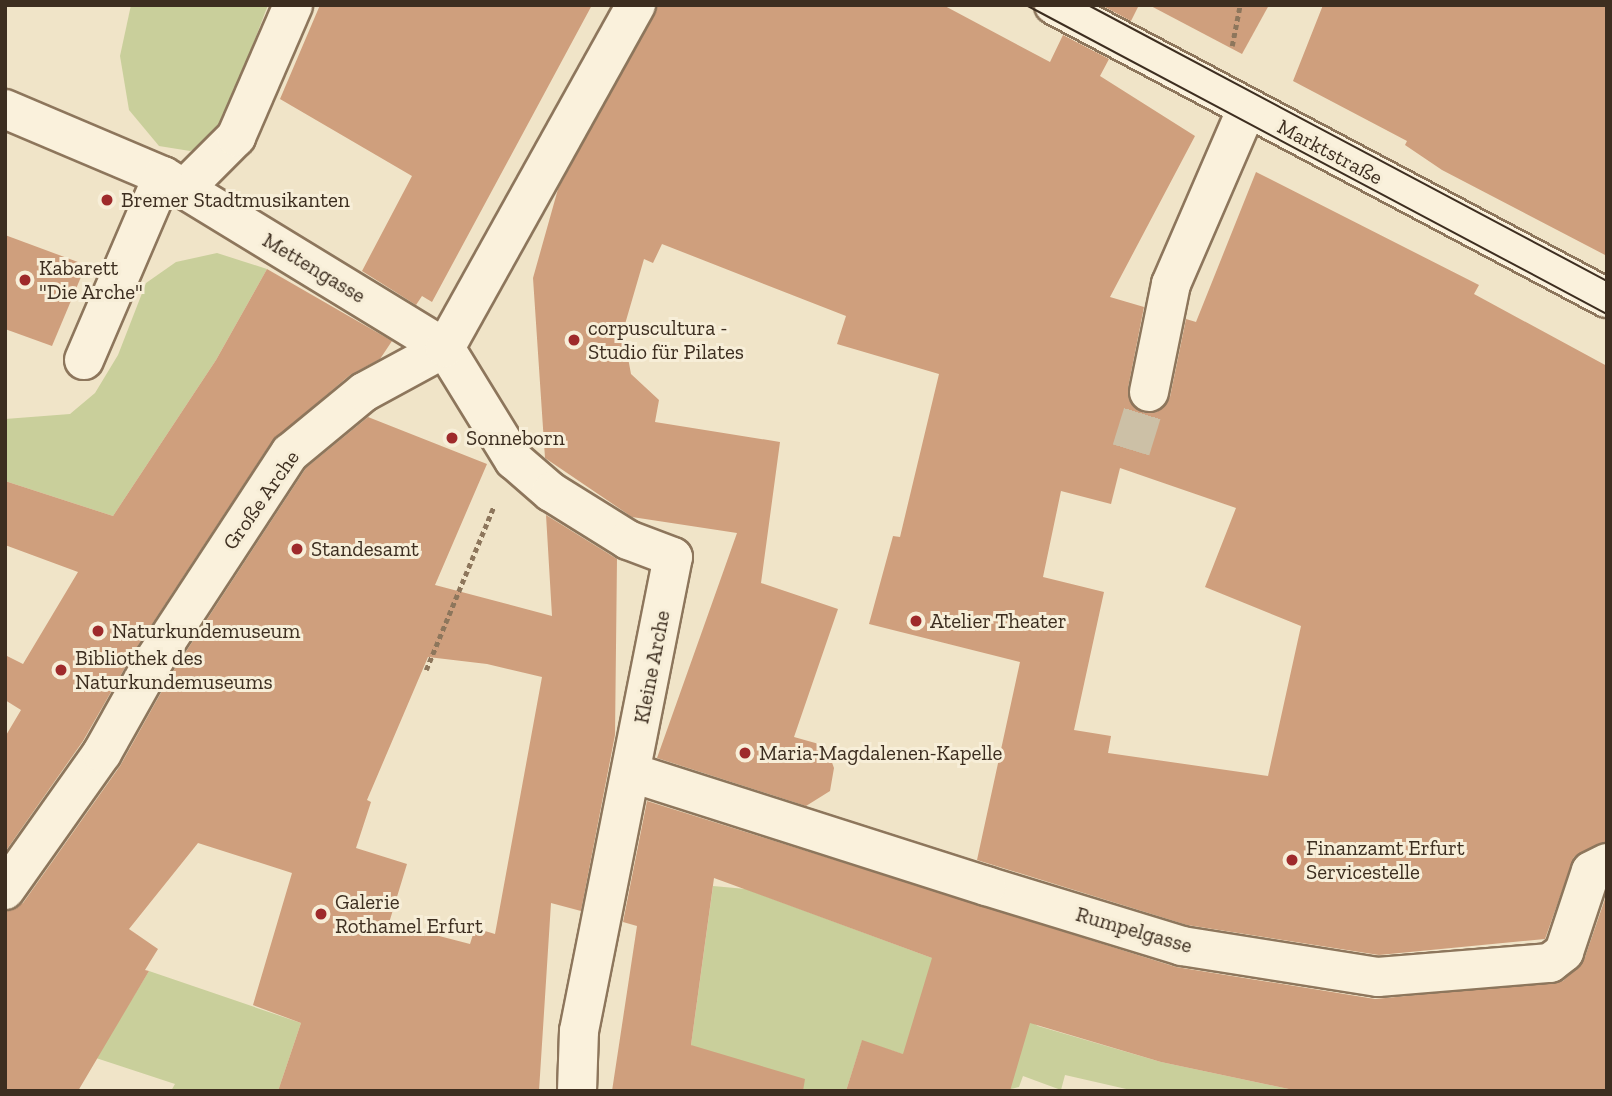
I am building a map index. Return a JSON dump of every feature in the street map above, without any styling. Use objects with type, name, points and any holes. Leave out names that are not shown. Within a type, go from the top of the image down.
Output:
[{"type":"street","points":[[84,360],[174,182],[236,137],[293,5]]},
{"type":"street","points":[[444,348],[636,5]]},
{"type":"street","name":"Marktstraße","points":[[1054,5],[1244,114],[1607,298]]},
{"type":"street","name":"Mettengasse","points":[[5,109],[174,182],[444,348]]},
{"type":"street","points":[[1149,391],[1171,284],[1244,114]]},
{"type":"street","name":"Kleine Arche","points":[[444,348],[514,460],[551,492],[628,540],[673,557],[579,1031],[577,1091]]},
{"type":"street","name":"Große Arche","points":[[5,890],[102,753],[161,651],[290,453],[364,392],[444,348]]},
{"type":"street","name":"Rumpelgasse","points":[[632,773],[1182,946],[1378,977],[1550,963],[1563,952],[1591,873]]},
{"type":"path","points":[[1232,48],[1240,5]]},
{"type":"path","points":[[426,670],[514,460]]},
{"type":"green space","points":[[131,5],[268,5],[222,126],[204,145],[190,151],[159,146],[129,110],[120,56]]},
{"type":"green space","points":[[217,253],[267,269],[216,360],[113,516],[5,481],[5,419],[70,414],[95,393],[118,355],[146,283],[176,262]]},
{"type":"green space","points":[[713,886],[746,889],[932,958],[1038,1026],[1161,1062],[1298,1091],[1135,1091],[1065,1075],[1061,1090],[1023,1076],[1019,1087],[1011,1089],[862,1041],[846,1091],[750,1091],[691,1045]]},
{"type":"green space","points":[[149,971],[301,1023],[278,1091],[171,1091],[175,1084],[96,1058]]},
{"type":"building","points":[[320,5],[592,5],[432,302],[422,296],[416,305],[362,271],[412,176],[280,99]]},
{"type":"building","points":[[658,5],[943,5],[1050,62],[1063,35],[1109,59],[1100,76],[1195,136],[1110,297],[1144,307],[1128,388],[1129,400],[1144,413],[1157,412],[1170,397],[1186,319],[1196,322],[1256,172],[1479,285],[1474,294],[1607,366],[1607,841],[1574,857],[1545,939],[1379,955],[1187,925],[977,860],[1020,662],[869,624],[893,536],[900,537],[939,374],[837,344],[846,316],[662,244],[653,263],[644,259],[623,331],[631,374],[659,400],[655,422],[780,442],[761,583],[838,609],[794,737],[826,746],[834,768],[830,791],[806,806],[657,758],[737,533],[632,517],[545,458],[533,278],[558,189]],"holes":[[[1120,468],[1236,508],[1205,587],[1301,626],[1268,776],[1108,753],[1111,736],[1074,730],[1104,592],[1043,577],[1061,491],[1111,504]]]},
{"type":"building","points":[[1101,5],[1139,5],[1131,21]]},
{"type":"building","points":[[1149,5],[1269,5],[1242,54]]},
{"type":"building","points":[[1323,5],[1607,5],[1607,256],[1442,170],[1405,145],[1407,141],[1293,81]]},
{"type":"building","points":[[5,235],[86,265],[52,346],[5,329]]},
{"type":"building","points":[[267,269],[392,341],[380,359],[350,375],[272,441],[135,650],[83,741],[5,852],[5,737],[21,710],[5,700],[5,655],[23,664],[78,572],[5,545],[5,481],[113,516],[216,360]]},
{"type":"building","points":[[368,417],[487,464],[435,585],[552,616],[546,515],[617,559],[615,735],[581,911],[551,903],[539,1091],[278,1091],[301,1023],[253,1005],[292,873],[198,843],[129,929],[158,949],[145,970],[149,971],[78,1091],[5,1091],[5,911],[23,903],[120,766],[172,673],[306,468]],"holes":[[[428,657],[487,664],[542,677],[495,934],[475,928],[470,944],[389,923],[407,864],[356,848],[371,802],[367,800]]]},
{"type":"building","points":[[647,801],[1176,967],[1375,999],[1563,981],[1584,960],[1607,893],[1607,1091],[1298,1091],[1161,1062],[1030,1023],[1010,1091],[846,1091],[862,1040],[903,1054],[932,958],[714,878],[691,1045],[805,1079],[803,1091],[612,1091],[637,926],[623,922]]},
{"type":"tunnel","points":[[1131,450],[1149,392]]},
{"type":"tram line","points":[[1026,5],[1607,314]]},
{"type":"tram line","points":[[1088,5],[1607,281]]},
{"type":"place","name":"Bremer Stadtmusikanten","points":[[107,200]]},
{"type":"place","name":"Kabarett \"Die Arche\"","points":[[25,280]]},
{"type":"place","name":"corpuscultura - Studio für Pilates","points":[[574,340]]},
{"type":"place","name":"Sonneborn","points":[[452,438]]},
{"type":"place","name":"Standesamt","points":[[297,549]]},
{"type":"place","name":"Atelier Theater","points":[[916,621]]},
{"type":"place","name":"Naturkundemuseum","points":[[98,631]]},
{"type":"place","name":"Bibliothek des Naturkundemuseums","points":[[61,670]]},
{"type":"place","name":"Maria-Magdalenen-Kapelle","points":[[745,753]]},
{"type":"place","name":"Finanzamt Erfurt Servicestelle","points":[[1292,860]]},
{"type":"place","name":"Galerie Rothamel Erfurt","points":[[321,914]]}]
